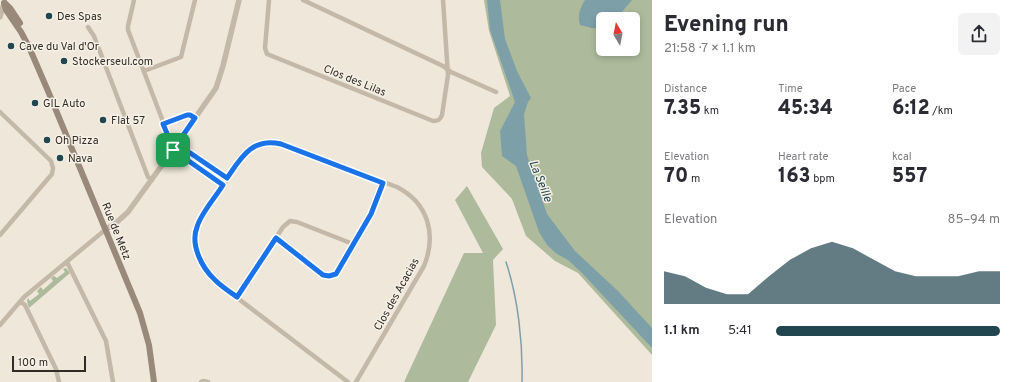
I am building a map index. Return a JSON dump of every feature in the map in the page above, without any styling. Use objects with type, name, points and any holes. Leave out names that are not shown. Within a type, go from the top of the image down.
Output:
[{"type":"main road","name":"Rue de Metz","points":[[3,2],[6,10],[21,32],[48,90],[140,313],[149,345],[154,382]]},
{"type":"street","points":[[134,0],[128,30],[172,145],[223,185]]},
{"type":"street","points":[[144,71],[181,57],[196,0]]},
{"type":"street","points":[[0,325],[24,297],[128,212],[152,180],[212,94],[221,74],[239,0]]},
{"type":"street","name":"Clos des Lilas","points":[[269,0],[265,48],[267,54],[433,121],[439,120],[442,115],[448,75],[443,0]]},
{"type":"street","points":[[303,0],[451,72],[496,92]]},
{"type":"street","points":[[0,17],[3,2]]},
{"type":"street","points":[[88,27],[94,36],[148,177],[152,180]]},
{"type":"street","points":[[0,112],[51,161],[53,168],[52,174],[0,234]]},
{"type":"street","points":[[163,124],[187,115],[195,118]]},
{"type":"street","name":"Clos des Acacias","points":[[348,382],[219,284],[211,276],[202,262],[195,245],[195,233],[197,227],[227,178],[246,152],[257,145],[271,143],[281,144],[397,188],[408,194],[421,209],[427,221],[430,234],[430,247],[424,266],[356,382]]},
{"type":"street","points":[[175,147],[227,178]]},
{"type":"street","points":[[276,238],[323,275],[334,275],[339,271],[371,214],[383,183]]},
{"type":"street","points":[[237,297],[286,224],[292,221],[353,244]]},
{"type":"street","points":[[67,262],[70,265],[106,341],[112,382]]},
{"type":"street","points":[[21,302],[25,305],[52,362],[59,382]]},
{"type":"street","points":[[201,382],[208,382]]},
{"type":"green space","points":[[484,0],[652,0],[652,355],[578,273],[555,261],[526,236],[512,199],[482,167],[481,153],[494,108],[510,96],[489,31]]},
{"type":"green space","points":[[467,186],[503,249],[493,260],[496,325],[468,382],[404,382],[464,253],[483,253],[455,200]]},
{"type":"green space","points":[[66,268],[70,273],[29,308],[27,301],[28,298],[30,301],[39,294],[37,291],[41,287],[43,290],[53,281],[51,278],[54,276],[57,278],[65,272],[63,269]]},
{"type":"water","points":[[487,0],[500,0],[505,39],[517,71],[531,98],[524,114],[527,155],[547,214],[575,251],[618,291],[652,328],[652,348],[582,273],[568,260],[557,254],[547,245],[539,232],[516,166],[502,156],[500,131],[515,102],[490,30]]},
{"type":"water","points":[[585,0],[632,0],[622,12],[596,12],[596,28],[580,25],[579,18]]},
{"type":"waterway","points":[[506,262],[517,306],[522,352],[522,382]]},
{"type":"place","name":"Des Spas","points":[[49,16]]},
{"type":"place","name":"Cave du Val d'Or","points":[[11,46]]},
{"type":"place","name":"Stockerseul.com","points":[[64,61]]},
{"type":"place","name":"GIL Auto","points":[[35,103]]},
{"type":"place","name":"Flat 57","points":[[103,120]]},
{"type":"place","name":"Oh Pizza","points":[[47,140]]},
{"type":"place","name":"Nava","points":[[60,158]]},
{"type":"route","points":[[190,115],[195,118],[177,144],[227,178],[242,156],[250,149],[257,145],[276,143],[383,183],[371,214],[336,274],[329,276],[323,275],[276,238],[237,297],[211,276],[202,262],[195,245],[195,233],[199,221],[223,185],[173,150],[175,148],[172,145],[163,124],[190,115]]},
{"type":"water label","name":"La Seille","points":[[541,181]]}]
